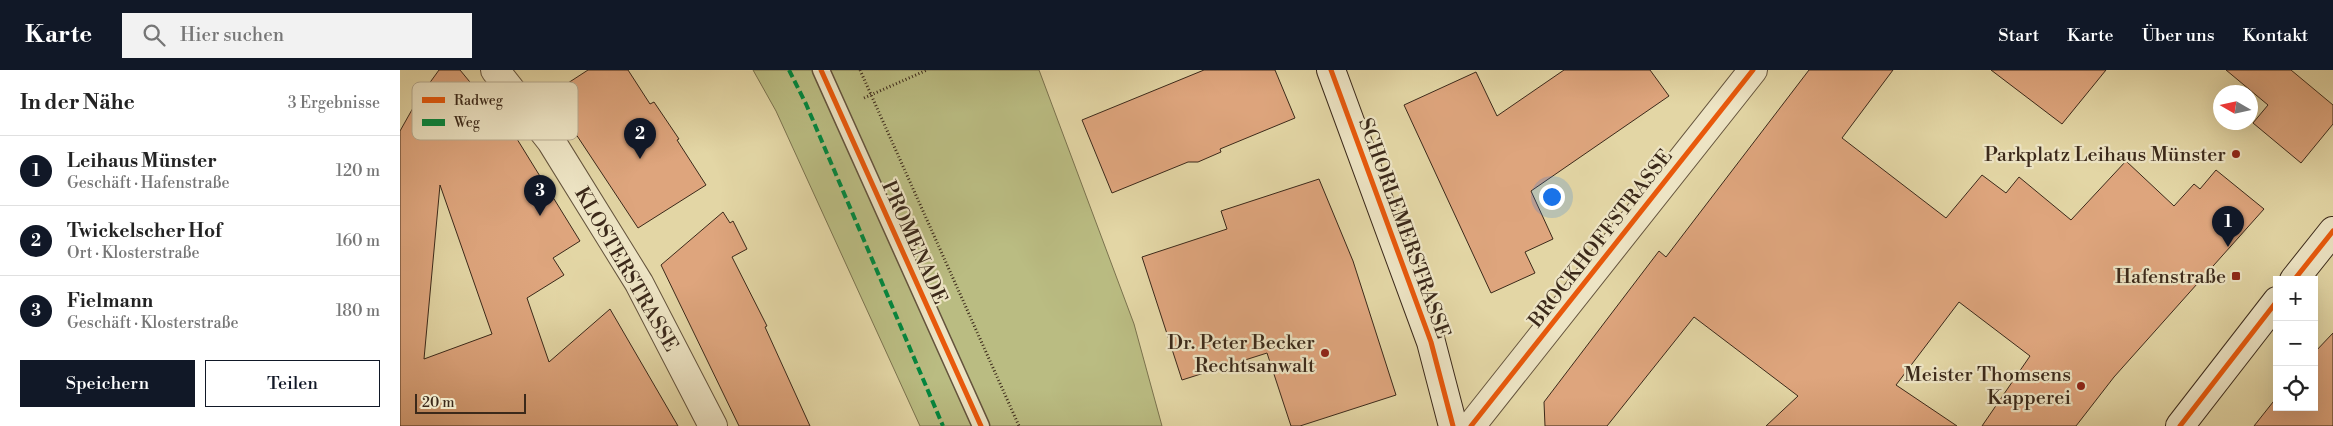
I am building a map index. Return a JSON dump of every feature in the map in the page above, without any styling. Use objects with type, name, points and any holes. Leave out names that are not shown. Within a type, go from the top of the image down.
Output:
[{"type":"street","name":"KLOSTERSTRASSE","points":[[495,70],[504,82]]},
{"type":"street","name":"SCHORLEMERSTRASSE","points":[[1331,70],[1431,342],[1453,426]]},
{"type":"street","name":"BROCKHOFFSTRASSE","points":[[1471,426],[1753,70]]},
{"type":"street","name":"KLOSTERSTRASSE","points":[[550,140],[639,283],[713,426]]},
{"type":"street","points":[[2297,276],[2333,231]]},
{"type":"street","points":[[2180,426],[2273,306]]},
{"type":"lane","name":"PROMENADE","points":[[821,70],[981,426]]},
{"type":"path","points":[[871,95],[928,70]]},
{"type":"green space","points":[[753,70],[1039,70],[1134,324],[1162,426],[920,426],[776,111]]},
{"type":"building","points":[[439,70],[460,70],[470,82],[430,82]]},
{"type":"building","points":[[588,70],[628,70],[650,104],[654,102],[679,139],[677,140],[706,185],[638,228],[578,137],[578,82],[570,82]]},
{"type":"building","points":[[1204,70],[1275,70],[1295,118],[1220,149],[1221,152],[1198,162],[1188,162],[1112,193],[1082,120]]},
{"type":"building","points":[[1564,70],[1650,70],[1669,96],[1531,191],[1553,239],[1525,252],[1535,273],[1491,293],[1404,105],[1476,72],[1497,116]]},
{"type":"building","points":[[1809,70],[1893,70],[1842,138],[1946,218],[1982,175],[2006,193],[2019,177],[2071,220],[2126,161],[2174,206],[2194,184],[2200,189],[2216,170],[2264,209],[2114,377],[2076,426],[1982,426],[2030,356],[1959,302],[1896,385],[1957,426],[1766,426],[1798,396],[1694,317],[1607,426],[1545,426],[1544,402],[1659,251],[1666,257]]},
{"type":"building","points":[[1991,70],[2106,70],[2062,124]]},
{"type":"building","points":[[2226,70],[2291,70],[2333,105],[2333,124],[2301,163],[2258,127],[2258,117],[2268,105],[2258,97],[2258,85],[2244,85]]},
{"type":"building","points":[[412,110],[412,140],[518,140],[580,241],[553,258],[564,275],[527,298],[549,362],[610,309],[678,426],[400,426],[400,131]],"holes":[[[440,185],[492,334],[424,359]]]},
{"type":"building","points":[[1319,179],[1353,261],[1396,395],[1300,426],[1291,426],[1267,353],[1182,380],[1142,257],[1227,229],[1221,211]]},
{"type":"building","points":[[723,212],[730,223],[733,221],[747,249],[732,257],[767,326],[765,327],[810,426],[739,426],[661,265]]},
{"type":"building","points":[[2333,333],[2333,426],[2254,426],[2273,402],[2273,411],[2318,411],[2318,349]]},
{"type":"marked path","points":[[789,70],[806,104],[943,426]]},
{"type":"cycle path","points":[[821,70],[981,426]]},
{"type":"cycle path","points":[[1331,70],[1431,342],[1453,426]]},
{"type":"cycle path","points":[[1471,426],[1753,70]]},
{"type":"cycle path","points":[[2297,276],[2333,231]]},
{"type":"cycle path","points":[[2180,426],[2273,306]]},
{"type":"place","name":"Parkplatz Leihaus Münster","points":[[2236,154]]},
{"type":"place","name":"Twickelscher Hof","points":[[640,159]]},
{"type":"place","name":"Fielmann","points":[[540,216]]},
{"type":"place","name":"Leihaus Münster","points":[[2228,247]]},
{"type":"place","name":"Hafenstraße","points":[[2236,276]]},
{"type":"place","name":"Dr. Peter Becker Rechtsanwalt","points":[[1325,353]]},
{"type":"place","name":"Meister Thomsens Kapperei","points":[[2081,386]]}]
